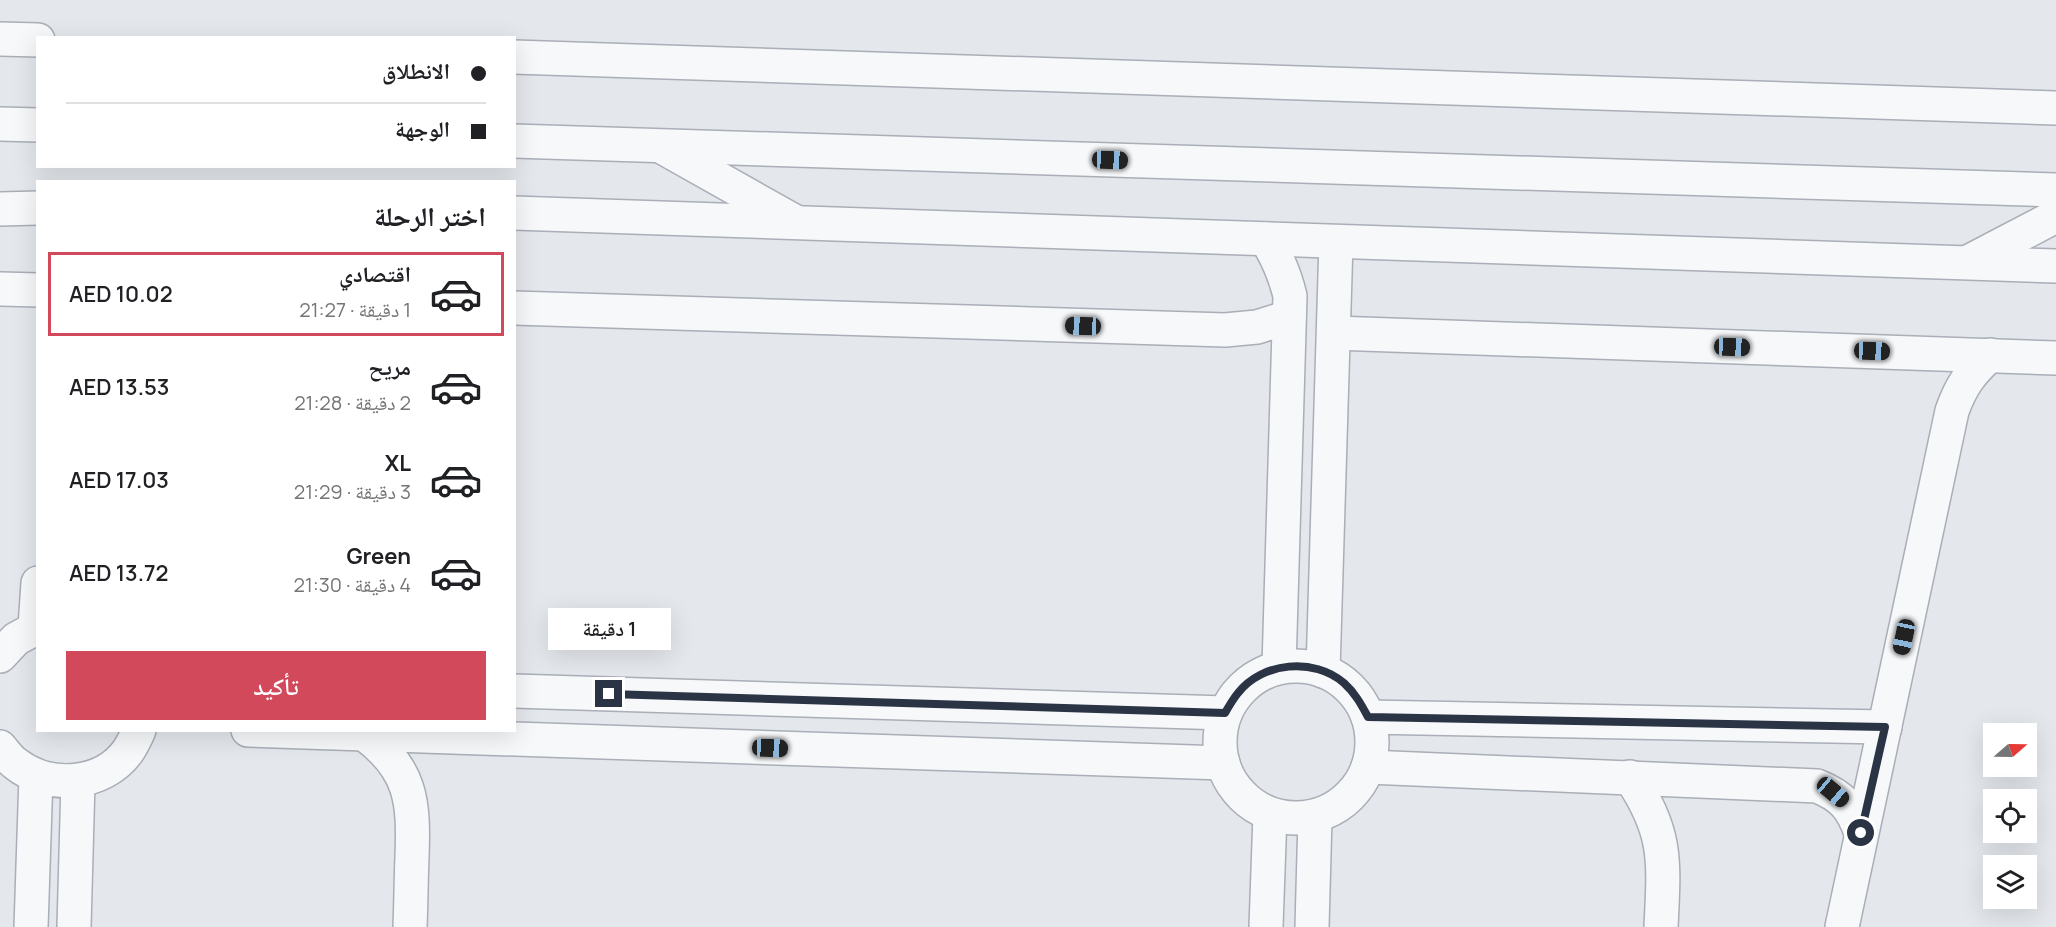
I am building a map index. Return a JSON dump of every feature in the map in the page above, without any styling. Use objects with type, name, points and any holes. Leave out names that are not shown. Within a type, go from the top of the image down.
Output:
[{"type":"street","points":[[0,39],[36,40]]},
{"type":"street","points":[[516,57],[2056,108]]},
{"type":"street","points":[[0,124],[36,125]]},
{"type":"street","points":[[516,141],[2056,190]]},
{"type":"street","points":[[660,146],[795,222]]},
{"type":"street","points":[[0,209],[36,208]]},
{"type":"street","points":[[516,213],[2056,266]]},
{"type":"street","points":[[1966,263],[2056,216]]},
{"type":"street","points":[[1266,239],[1278,257],[1290,296],[1279,668]]},
{"type":"street","points":[[1323,671],[1336,242]]},
{"type":"street","points":[[0,289],[36,290]]},
{"type":"street","points":[[516,308],[1225,330],[1257,327],[1289,317]]},
{"type":"street","points":[[1334,333],[2056,358]]},
{"type":"street","points":[[1842,927],[1952,411],[1960,390],[1973,371],[1990,355]]},
{"type":"street","points":[[0,656],[16,639],[36,627]]},
{"type":"street","points":[[1301,666],[1323,671],[1342,682],[1358,698],[1368,717],[1372,742],[1368,767],[1356,789],[1338,806],[1315,817],[1292,819],[1270,814],[1249,802],[1233,785],[1223,763],[1220,738],[1225,713],[1238,692],[1256,676],[1279,668],[1301,666]]},
{"type":"street","points":[[516,691],[1225,713]]},
{"type":"street","points":[[1368,717],[1885,727]]},
{"type":"street","points":[[0,747],[15,764],[36,776],[57,781],[78,781],[106,771],[127,752],[138,732]]},
{"type":"street","points":[[306,732],[1223,763]]},
{"type":"street","points":[[364,734],[381,747],[394,762],[405,781],[411,801],[413,822],[410,927]]},
{"type":"street","points":[[1368,767],[1817,786],[1833,792],[1846,803],[1856,817],[1861,833]]},
{"type":"street","points":[[31,927],[36,776]]},
{"type":"street","points":[[1630,777],[1644,798],[1661,844],[1664,869],[1661,927]]},
{"type":"street","points":[[74,927],[78,781]]},
{"type":"street","points":[[1266,927],[1270,814]]},
{"type":"street","points":[[1311,927],[1315,817]]},
{"type":"route","points":[[609,694],[1225,713],[1238,692],[1256,676],[1279,668],[1301,666],[1323,671],[1342,682],[1358,698],[1368,717],[1885,727],[1861,833]]}]
